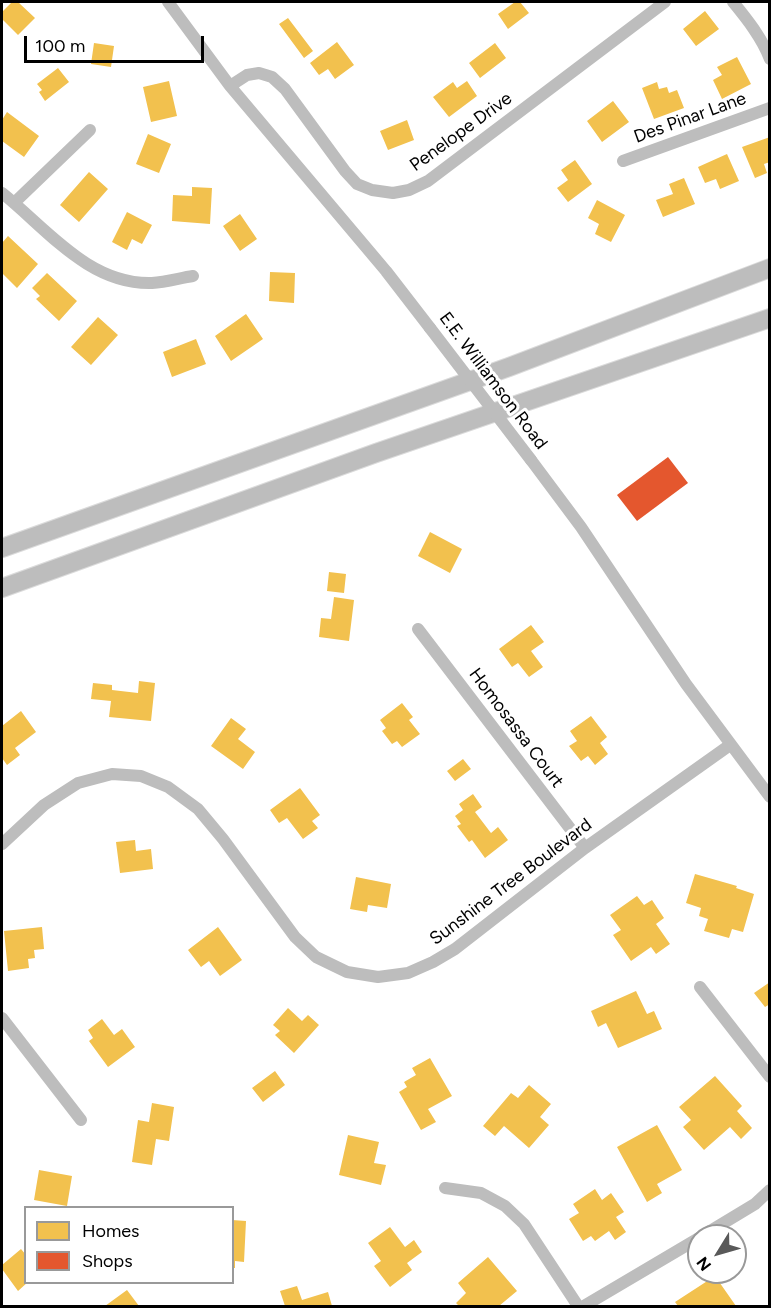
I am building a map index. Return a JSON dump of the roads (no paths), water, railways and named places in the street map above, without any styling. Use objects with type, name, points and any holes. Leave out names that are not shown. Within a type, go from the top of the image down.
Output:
[{"type":"highway","points":[[2,548],[509,367],[770,268]]},
{"type":"highway","points":[[2,588],[376,453],[770,318]]},
{"type":"street","name":"E.E. Williamson Road","points":[[168,2],[230,86],[386,271],[581,526],[686,684],[770,797]]},
{"type":"street","name":"Penelope Drive","points":[[230,86],[247,75],[259,73],[272,77],[285,89],[357,184],[372,190],[393,193],[409,190],[429,181],[665,2]]},
{"type":"street","points":[[733,2],[757,35],[770,59]]},
{"type":"street","name":"Des Pinar Lane","points":[[623,160],[770,108]]},
{"type":"street","points":[[14,202],[90,130]]},
{"type":"street","points":[[2,193],[79,260],[105,274],[130,281],[152,283],[194,276]]},
{"type":"street","name":"Homosassa Court","points":[[418,629],[585,848]]},
{"type":"street","name":"Sunshine Tree Boulevard","points":[[2,844],[44,805],[78,783],[112,774],[141,776],[168,787],[198,809],[223,839],[295,937],[316,957],[347,972],[378,977],[408,973],[455,949],[585,848],[730,745]]},
{"type":"street","points":[[700,987],[770,1077]]},
{"type":"street","points":[[2,1018],[81,1120]]},
{"type":"street","points":[[445,1188],[481,1194],[505,1206],[524,1224],[578,1306]]},
{"type":"street","points":[[722,1224],[755,1204],[770,1190]]},
{"type":"street","points":[[584,1306],[687,1245]]}]
